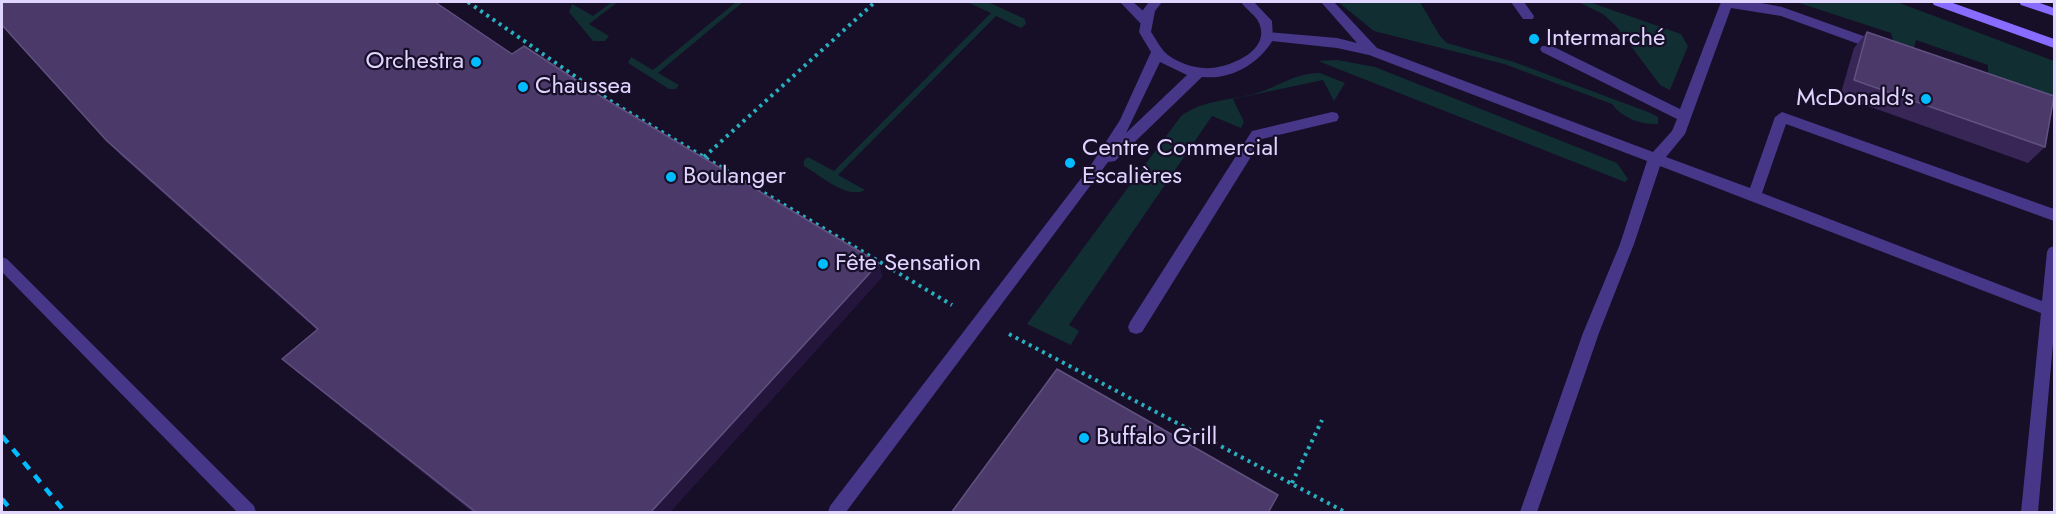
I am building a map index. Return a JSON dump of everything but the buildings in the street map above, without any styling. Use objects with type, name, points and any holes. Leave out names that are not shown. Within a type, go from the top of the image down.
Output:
[{"type":"main road","points":[[1938,2],[2055,44]]},
{"type":"main road","points":[[2025,2],[2055,12]]},
{"type":"street","points":[[1126,2],[1145,20]]},
{"type":"street","points":[[1156,2],[1149,10],[1145,20],[1149,43],[1157,53],[1183,69],[1219,73],[1244,65],[1263,50],[1267,37],[1264,20],[1252,3]]},
{"type":"street","points":[[1327,2],[1372,51]]},
{"type":"street","points":[[1517,2],[1528,16]]},
{"type":"street","points":[[1528,513],[1592,333],[1627,244],[1655,159],[1678,134],[1726,4],[1741,2],[1763,6],[1886,49]]},
{"type":"street","points":[[1267,37],[1337,44],[1372,51],[2049,310]]},
{"type":"street","points":[[1547,49],[1685,117]]},
{"type":"street","points":[[836,513],[1094,172],[1126,122],[1157,53]]},
{"type":"street","points":[[1094,172],[1199,72]]},
{"type":"street","points":[[1136,327],[1257,135],[1332,117]]},
{"type":"street","points":[[1754,196],[1782,117],[2055,215]]},
{"type":"street","points":[[2030,513],[2055,252]]},
{"type":"street","points":[[2,263],[248,513]]},
{"type":"path","points":[[468,2],[615,104],[913,285],[1050,354],[1345,513]]},
{"type":"path","points":[[704,157],[875,2]]},
{"type":"path","points":[[1292,483],[1322,420]]},
{"type":"green space","points":[[612,2],[618,2],[589,24],[609,36],[605,41],[593,41],[569,12],[572,4],[593,16]]},
{"type":"green space","points":[[736,2],[743,2],[658,73],[679,85],[676,89],[669,89],[628,63],[631,57],[653,70]]},
{"type":"green space","points":[[967,2],[988,2],[1025,19],[1026,24],[1021,28],[996,16],[838,175],[865,190],[850,192],[842,189],[804,166],[804,160],[808,157],[834,171],[991,13]]},
{"type":"green space","points":[[1338,2],[1420,2],[1440,36],[1447,43],[1514,62],[1648,112],[1658,117],[1658,124],[1632,120],[1612,104],[1504,64],[1374,31]]},
{"type":"green space","points":[[1578,2],[1589,2],[1681,34],[1688,46],[1670,90],[1660,85],[1616,26],[1603,14]]},
{"type":"green space","points":[[1796,2],[1897,2],[2054,61],[2054,99],[1988,77],[1988,65],[1916,40],[1913,51],[1894,44],[1891,33]]},
{"type":"green space","points":[[1337,60],[1375,67],[1617,163],[1628,179],[1625,182],[1318,61]]},
{"type":"green space","points":[[1320,73],[1345,83],[1334,101],[1323,80],[1233,99],[1244,122],[1241,128],[1212,116],[1069,325],[1079,331],[1071,345],[1027,324],[1181,116],[1208,103],[1257,93],[1295,77]]},
{"type":"railway","points":[[2,436],[65,512]]},
{"type":"railway","points":[[2,499],[13,512]]},
{"type":"place","name":"Intermarché","points":[[1534,39]]},
{"type":"place","name":"Orchestra","points":[[476,62]]},
{"type":"place","name":"Chaussea","points":[[523,87]]},
{"type":"place","name":"McDonald's","points":[[1926,99]]},
{"type":"place","name":"Centre Commercial Escalières","points":[[1070,163]]},
{"type":"place","name":"Boulanger","points":[[671,177]]},
{"type":"place","name":"Fête Sensation","points":[[823,264]]},
{"type":"place","name":"Buffalo Grill","points":[[1084,438]]}]
